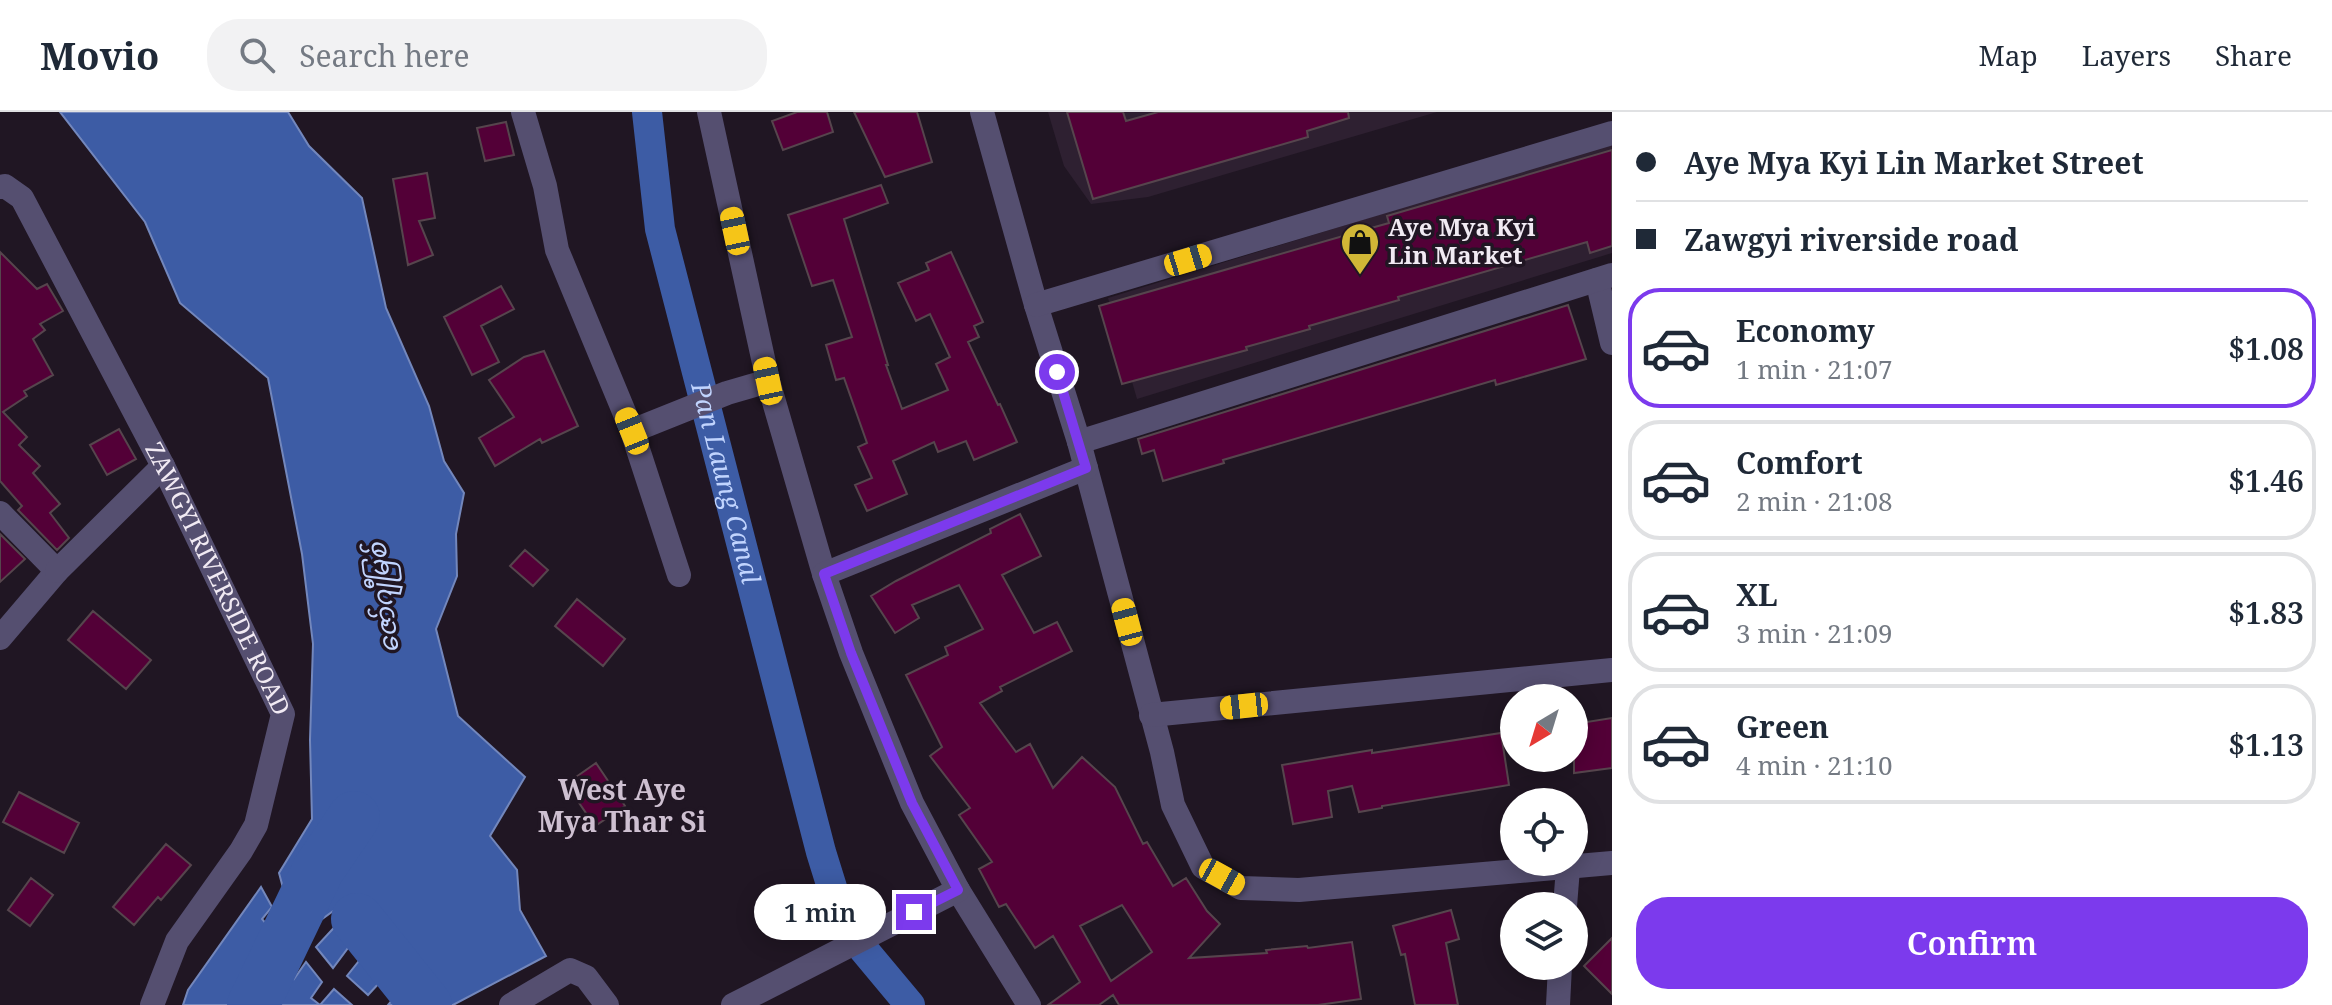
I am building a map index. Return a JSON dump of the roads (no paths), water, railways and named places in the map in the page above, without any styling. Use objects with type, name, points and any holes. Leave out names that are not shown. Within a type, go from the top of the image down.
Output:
[{"type":"street","points":[[523,112],[545,186],[557,250],[632,431],[679,575]]},
{"type":"street","points":[[709,112],[768,381],[824,574],[851,653],[912,803],[958,890],[1029,1005]]},
{"type":"street","points":[[982,112],[1036,305],[1079,442],[1173,805],[1203,867],[1241,888],[1299,890],[1500,874]]},
{"type":"street","points":[[1036,305],[1612,133]]},
{"type":"street","name":"ZAWGYI RIVERSIDE ROAD","points":[[0,187],[5,186],[22,198],[163,466],[283,714],[256,825],[177,941],[152,1005]]},
{"type":"street","points":[[1079,442],[1605,278],[1612,343]]},
{"type":"street","points":[[632,431],[727,393],[768,381]]},
{"type":"street","points":[[0,638],[57,571],[163,466]]},
{"type":"street","points":[[824,574],[1086,468]]},
{"type":"street","points":[[0,513],[57,571]]},
{"type":"street","points":[[1151,715],[1612,670]]},
{"type":"street","points":[[1588,866],[1612,863]]},
{"type":"street","points":[[733,1005],[958,890]]},
{"type":"street","points":[[511,1005],[570,970],[586,977],[607,1005]]},
{"type":"street","points":[[1558,1005],[1559,980]]},
{"type":"water","points":[[60,112],[288,112],[309,146],[362,198],[386,308],[429,406],[444,461],[464,493],[456,534],[457,576],[436,629],[458,716],[525,777],[490,836],[517,870],[520,910],[546,956],[453,1005],[388,1005],[409,980],[393,968],[368,995],[347,976],[370,947],[357,936],[333,968],[316,947],[342,919],[336,909],[303,933],[293,913],[321,889],[312,872],[286,899],[279,873],[312,819],[310,740],[313,644],[302,554],[268,378],[180,303],[145,222]]},
{"type":"water","points":[[261,887],[272,907],[262,919],[272,931],[279,924],[291,947],[280,958],[294,979],[306,962],[322,982],[311,998],[320,1005],[183,1005],[188,990]]},
{"type":"water","points":[[334,989],[352,1005],[320,1005]]},
{"type":"waterway","name":"Pan Laung Canal","points":[[647,112],[660,229],[821,852],[844,926],[910,1005]]},
{"type":"waterway","name":"ဇော်ဂျီမြစ်","points":[[253,1005],[318,870],[354,817]]},
{"type":"waterway","points":[[357,919],[426,1005]]},
{"type":"place","name":"Aye Mya Kyi Lin Market","points":[[1360,276]]},
{"type":"district","name":"West Aye Mya Thar Si","points":[[622,806]]}]
